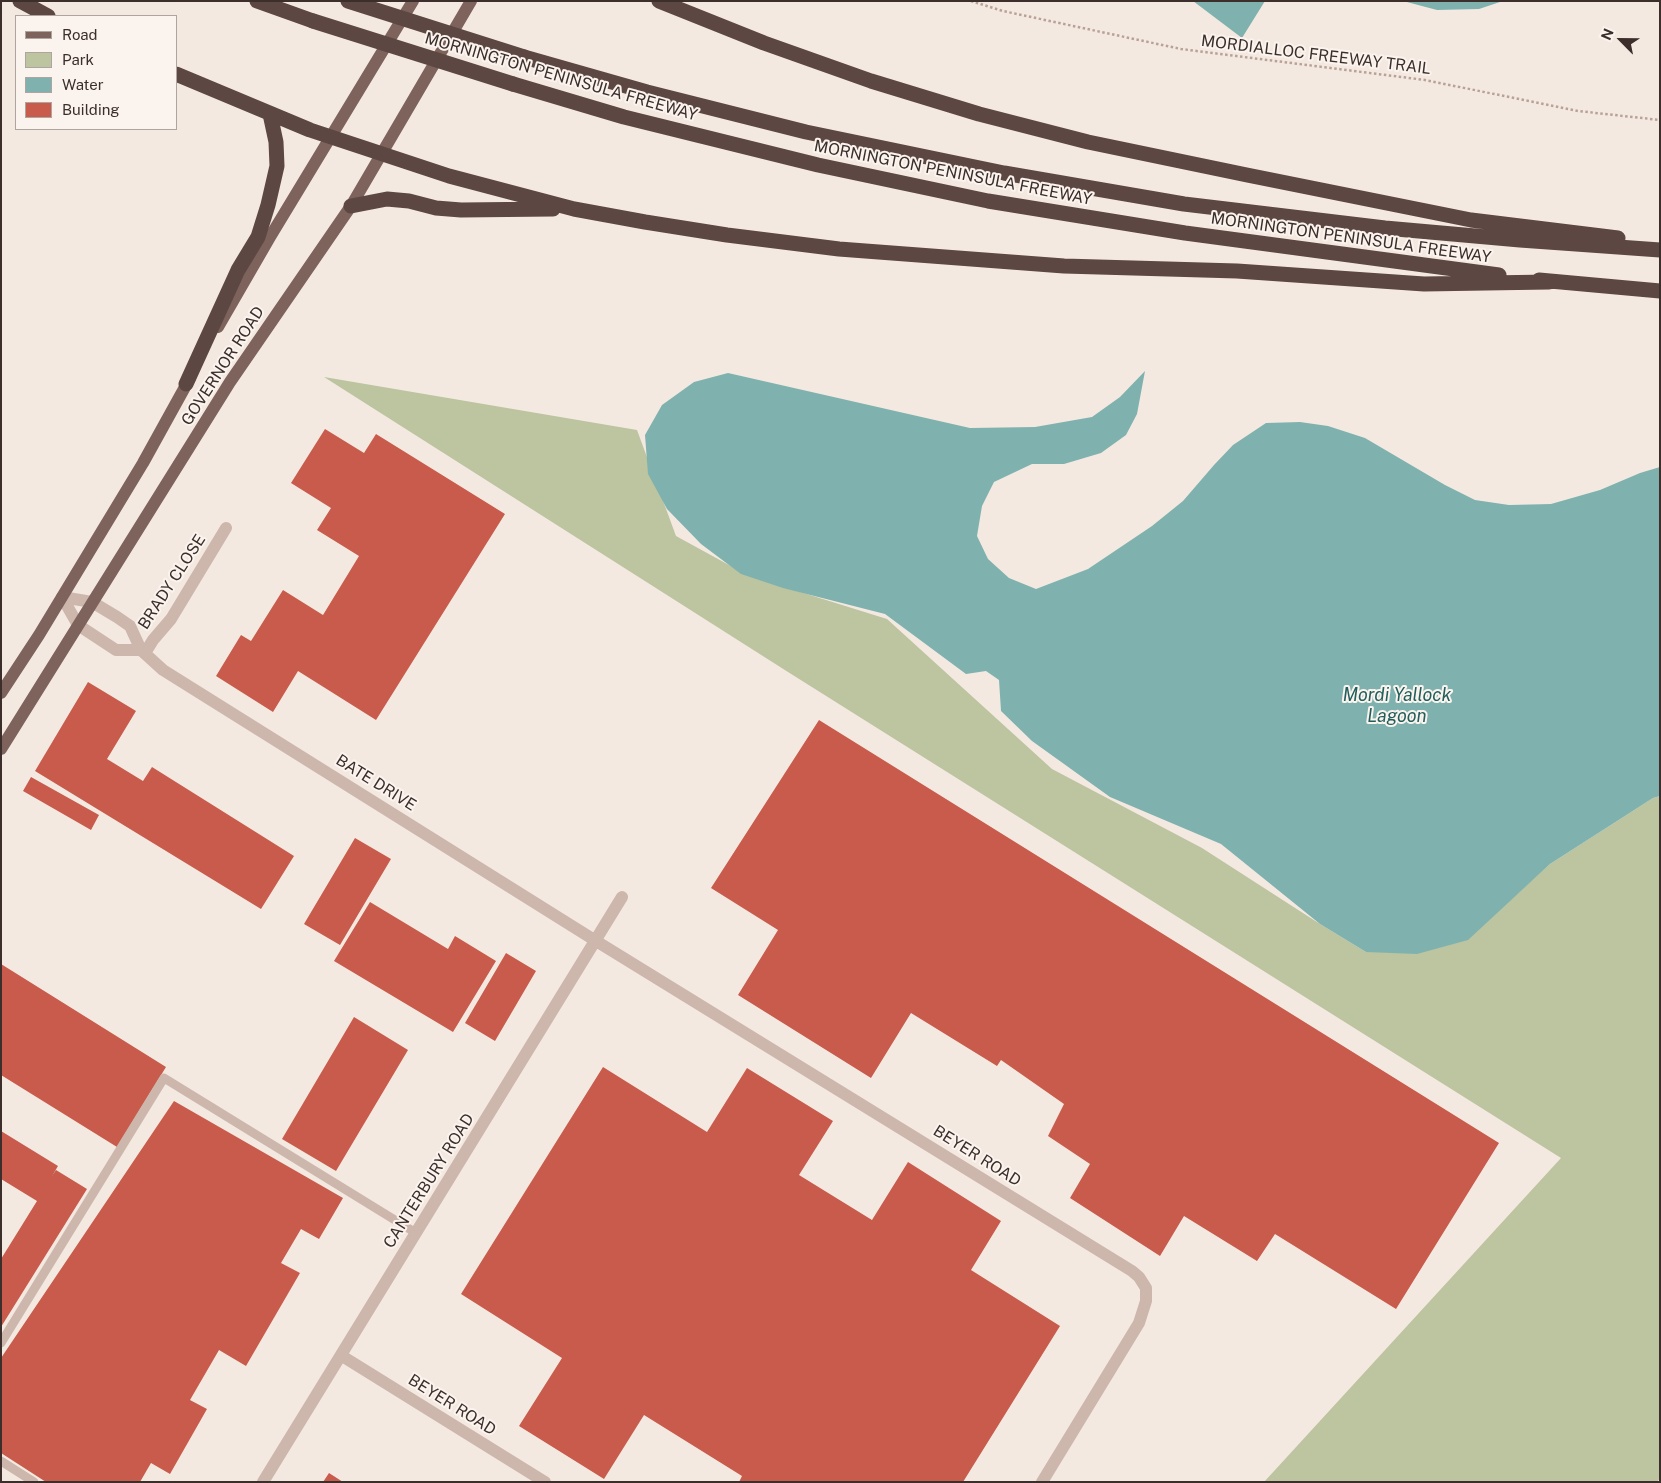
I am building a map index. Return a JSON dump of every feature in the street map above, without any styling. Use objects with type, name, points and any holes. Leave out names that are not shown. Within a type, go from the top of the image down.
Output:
[{"type":"highway","points":[[20,1],[46,15]]},
{"type":"highway","name":"MORNINGTON PENINSULA FREEWAY","points":[[257,1],[313,21],[513,84],[634,119],[818,165],[988,201],[1185,233],[1549,282],[1660,291]]},
{"type":"highway","name":"MORNINGTON PENINSULA FREEWAY","points":[[348,1],[524,57],[647,92],[806,132],[1004,173],[1184,204],[1395,229],[1660,250]]},
{"type":"highway","points":[[659,1],[764,43],[871,81],[979,114],[1088,142],[1247,176],[1471,220],[1660,242]]},
{"type":"highway","points":[[178,75],[270,114],[449,176],[574,209],[727,235],[839,249],[1064,266],[1229,271],[1424,284],[1549,282]]},
{"type":"highway","points":[[186,384],[238,270],[258,237],[268,205],[277,166],[276,142],[270,114]]},
{"type":"highway","points":[[351,206],[387,199],[409,201],[436,208],[461,210],[574,209]]},
{"type":"main road","name":"GOVERNOR ROAD","points":[[1,693],[62,597],[143,462],[270,238],[412,1]]},
{"type":"main road","name":"GOVERNOR ROAD","points":[[1,749],[230,382],[351,206],[424,78],[471,1]]},
{"type":"street","name":"BRADY CLOSE","points":[[143,652],[170,619],[226,528]]},
{"type":"street","name":"BATE DRIVE","points":[[62,597],[92,602],[130,626],[143,652],[164,670],[596,941]]},
{"type":"street","points":[[62,597],[78,625],[116,650],[143,652]]},
{"type":"street","name":"CANTERBURY ROAD","points":[[263,1482],[622,897]]},
{"type":"street","name":"BEYER ROAD","points":[[596,941],[1115,1260],[1139,1277],[1146,1288],[1146,1301],[1139,1324],[1042,1482]]},
{"type":"street","name":"BEYER ROAD","points":[[342,1356],[545,1482]]},
{"type":"lane","points":[[1,1343],[164,1078],[416,1233]]},
{"type":"lane","points":[[1,1461],[34,1482]]},
{"type":"path","name":"MORDIALLOC FREEWAY TRAIL","points":[[971,1],[1003,11],[1181,50],[1425,80],[1578,111],[1660,120]]},
{"type":"green space","points":[[324,377],[637,430],[676,536],[749,576],[887,619],[1052,769],[1202,848],[1366,952],[1518,893],[1550,864],[1653,798],[1660,796],[1660,1478],[1657,1482],[1264,1482],[1561,1158],[788,672]]},
{"type":"water","points":[[1193,1],[1265,1],[1242,38]]},
{"type":"water","points":[[1403,1],[1503,1],[1479,9],[1437,10]]},
{"type":"water","name":"Mordi Yallock Lagoon","points":[[1145,371],[1137,414],[1126,435],[1101,453],[1064,464],[1032,464],[994,482],[982,506],[977,536],[988,559],[1009,578],[1036,589],[1088,569],[1152,526],[1183,501],[1233,445],[1266,423],[1300,422],[1328,426],[1365,438],[1445,485],[1475,500],[1509,505],[1551,504],[1600,490],[1640,473],[1660,467],[1660,796],[1653,798],[1550,864],[1468,940],[1417,954],[1366,952],[1320,924],[1221,844],[1110,797],[1032,741],[1001,711],[999,680],[986,671],[966,674],[885,614],[783,588],[741,574],[701,544],[667,509],[648,474],[645,435],[662,405],[694,382],[728,373],[970,428],[1035,427],[1092,417],[1120,397]]},
{"type":"building","points":[[325,429],[364,453],[376,434],[505,514],[376,720],[298,671],[273,712],[216,676],[241,635],[251,641],[283,590],[323,615],[359,556],[317,530],[331,508],[291,483]]},
{"type":"building","points":[[88,682],[136,711],[107,759],[143,781],[152,767],[294,856],[261,909],[35,771]]},
{"type":"building","points":[[819,720],[1499,1143],[1396,1309],[1275,1234],[1257,1261],[1184,1216],[1160,1256],[1070,1198],[1090,1164],[1048,1136],[1064,1104],[1001,1060],[997,1066],[911,1013],[871,1078],[738,995],[778,930],[711,888]]},
{"type":"building","points":[[31,777],[99,815],[91,830],[23,791]]},
{"type":"building","points":[[355,838],[391,859],[340,945],[304,924]]},
{"type":"building","points":[[370,902],[448,949],[455,936],[496,961],[453,1032],[334,961]]},
{"type":"building","points":[[506,953],[536,971],[495,1041],[465,1023]]},
{"type":"building","points":[[1,964],[166,1067],[117,1147],[1,1075]]},
{"type":"building","points":[[354,1017],[408,1050],[336,1171],[282,1139]]},
{"type":"building","points":[[603,1067],[707,1132],[747,1068],[833,1121],[799,1175],[872,1220],[908,1162],[1001,1221],[971,1270],[1060,1326],[963,1482],[739,1482],[742,1476],[644,1415],[604,1479],[519,1426],[562,1358],[461,1294]]},
{"type":"building","points":[[174,1101],[343,1198],[319,1239],[301,1229],[281,1263],[300,1273],[246,1366],[219,1350],[190,1400],[207,1409],[170,1474],[151,1463],[140,1482],[46,1482],[1,1453],[1,1358]]},
{"type":"building","points":[[1,1131],[58,1166],[52,1176],[56,1170],[87,1189],[1,1327],[1,1259],[37,1201],[1,1179]]},
{"type":"building","points":[[329,1473],[343,1482],[323,1482]]}]
